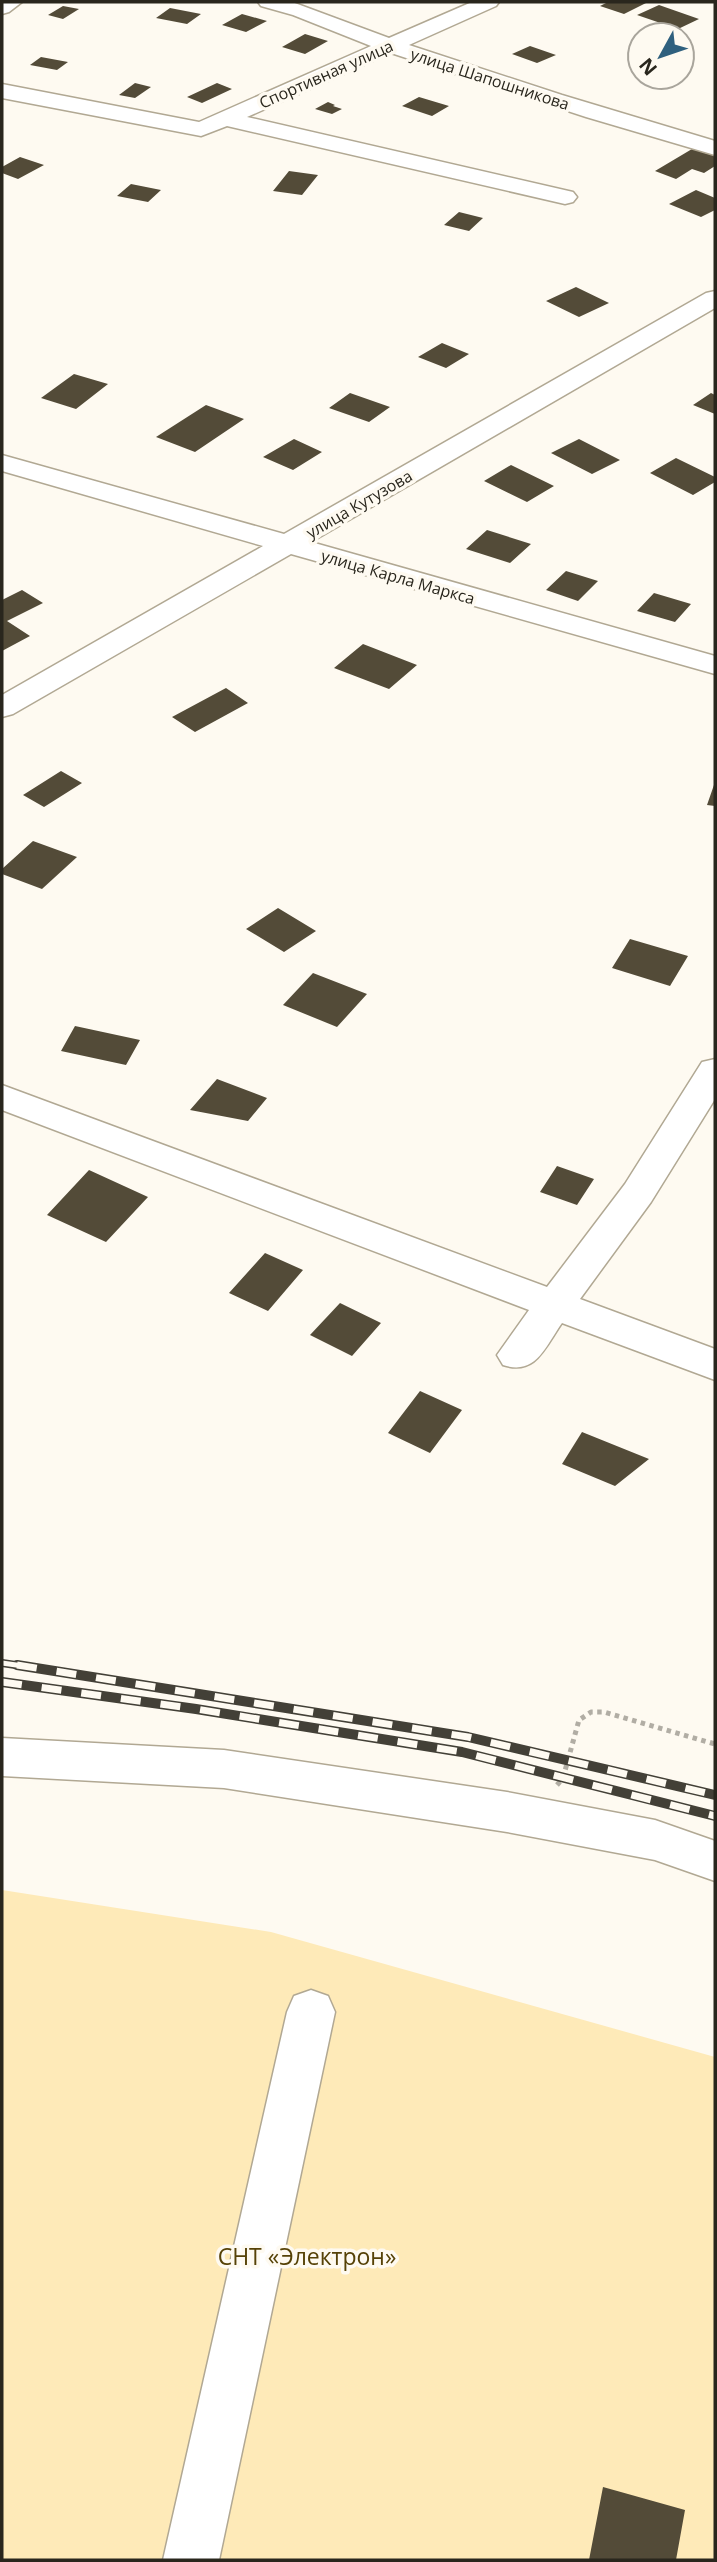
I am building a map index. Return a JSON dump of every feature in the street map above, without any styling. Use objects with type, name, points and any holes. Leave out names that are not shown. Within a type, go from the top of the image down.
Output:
[{"type":"street","points":[[2,8],[12,2]]},
{"type":"street","name":"улица Шапошникова","points":[[268,2],[292,6],[390,46],[637,127],[715,148]]},
{"type":"street","name":"Спортивная улица","points":[[2,91],[201,129],[488,2]]},
{"type":"street","points":[[226,119],[565,197]]},
{"type":"street","name":"улица Кутузова","points":[[2,708],[715,298]]},
{"type":"street","name":"улица Карла Маркса","points":[[2,463],[715,665]]},
{"type":"street","points":[[517,1355],[638,1193],[715,1071]]},
{"type":"street","points":[[2,1097],[715,1364]]},
{"type":"street","points":[[2,1757],[224,1769],[507,1812],[655,1840],[715,1861]]},
{"type":"street","points":[[191,2560],[311,2012]]},
{"type":"path","points":[[507,1812],[542,1802],[563,1778],[579,1720],[591,1712],[604,1712],[715,1744]]},
{"type":"green space","name":"СНТ «Электрон»","points":[[2,1890],[271,1932],[715,2057],[715,2560],[2,2560]]},
{"type":"building","points":[[608,2],[648,2],[624,14],[600,6]]},
{"type":"building","points":[[659,5],[699,19],[655,21],[637,15]]},
{"type":"building","points":[[63,6],[79,9],[63,19],[48,15]]},
{"type":"building","points":[[170,8],[201,14],[187,24],[156,18]]},
{"type":"building","points":[[242,14],[267,21],[246,32],[222,25]]},
{"type":"building","points":[[305,34],[328,41],[305,54],[282,47]]},
{"type":"building","points":[[530,46],[556,55],[537,63],[512,54]]},
{"type":"building","points":[[41,57],[68,62],[57,70],[30,65]]},
{"type":"building","points":[[135,83],[151,87],[135,98],[119,95]]},
{"type":"building","points":[[217,83],[232,89],[202,103],[187,97]]},
{"type":"building","points":[[419,97],[449,106],[432,116],[402,106]]},
{"type":"building","points":[[328,102],[342,109],[332,114],[315,109]]},
{"type":"building","points":[[692,149],[715,156],[715,166],[704,173],[692,169],[676,179],[655,171]]},
{"type":"building","points":[[20,157],[44,165],[18,179],[2,173],[2,167]]},
{"type":"building","points":[[289,171],[318,175],[302,195],[273,191]]},
{"type":"building","points":[[131,184],[161,190],[148,202],[117,196]]},
{"type":"building","points":[[696,190],[715,198],[715,210],[701,217],[669,204]]},
{"type":"building","points":[[459,212],[483,218],[469,231],[444,225]]},
{"type":"building","points":[[576,287],[609,303],[579,317],[546,301]]},
{"type":"building","points":[[442,343],[469,354],[446,368],[418,357]]},
{"type":"building","points":[[74,374],[108,384],[76,409],[41,398]]},
{"type":"building","points":[[350,393],[390,407],[369,422],[329,408]]},
{"type":"building","points":[[711,393],[715,395],[715,414],[693,405]]},
{"type":"building","points":[[206,405],[244,419],[195,452],[156,437]]},
{"type":"building","points":[[294,439],[322,452],[293,470],[263,457]]},
{"type":"building","points":[[579,439],[620,460],[592,474],[551,453]]},
{"type":"building","points":[[676,458],[715,477],[715,482],[693,495],[650,473]]},
{"type":"building","points":[[511,465],[554,486],[527,502],[484,481]]},
{"type":"building","points":[[487,530],[531,544],[510,563],[466,549]]},
{"type":"building","points":[[566,571],[598,581],[578,601],[546,590]]},
{"type":"building","points":[[22,590],[43,603],[7,621],[30,636],[2,651],[2,600]]},
{"type":"building","points":[[654,593],[691,604],[675,622],[637,611]]},
{"type":"building","points":[[363,644],[417,665],[389,689],[334,668]]},
{"type":"building","points":[[226,688],[248,703],[195,732],[172,717]]},
{"type":"building","points":[[61,771],[82,783],[44,807],[23,795]]},
{"type":"building","points":[[715,782],[715,806],[707,805]]},
{"type":"building","points":[[33,841],[77,857],[42,889],[2,874],[2,869]]},
{"type":"building","points":[[278,908],[316,931],[284,952],[246,929]]},
{"type":"building","points":[[630,939],[688,956],[670,986],[612,968]]},
{"type":"building","points":[[313,973],[367,994],[337,1027],[283,1005]]},
{"type":"building","points":[[75,1026],[140,1040],[126,1065],[61,1051]]},
{"type":"building","points":[[217,1079],[267,1098],[248,1121],[190,1110]]},
{"type":"building","points":[[557,1166],[594,1179],[577,1205],[540,1192]]},
{"type":"building","points":[[89,1170],[148,1197],[106,1242],[47,1215]]},
{"type":"building","points":[[265,1253],[303,1270],[268,1311],[229,1293]]},
{"type":"building","points":[[340,1303],[381,1323],[352,1356],[310,1335]]},
{"type":"building","points":[[420,1391],[462,1410],[430,1453],[388,1433]]},
{"type":"building","points":[[582,1432],[649,1459],[615,1486],[562,1464]]},
{"type":"building","points":[[603,2487],[685,2510],[676,2560],[589,2560]]},
{"type":"railway","points":[[2,1663],[29,1667]]},
{"type":"railway","points":[[17,1665],[468,1737],[715,1795]]},
{"type":"railway","points":[[2,1682],[196,1709],[462,1752],[715,1816]]}]
